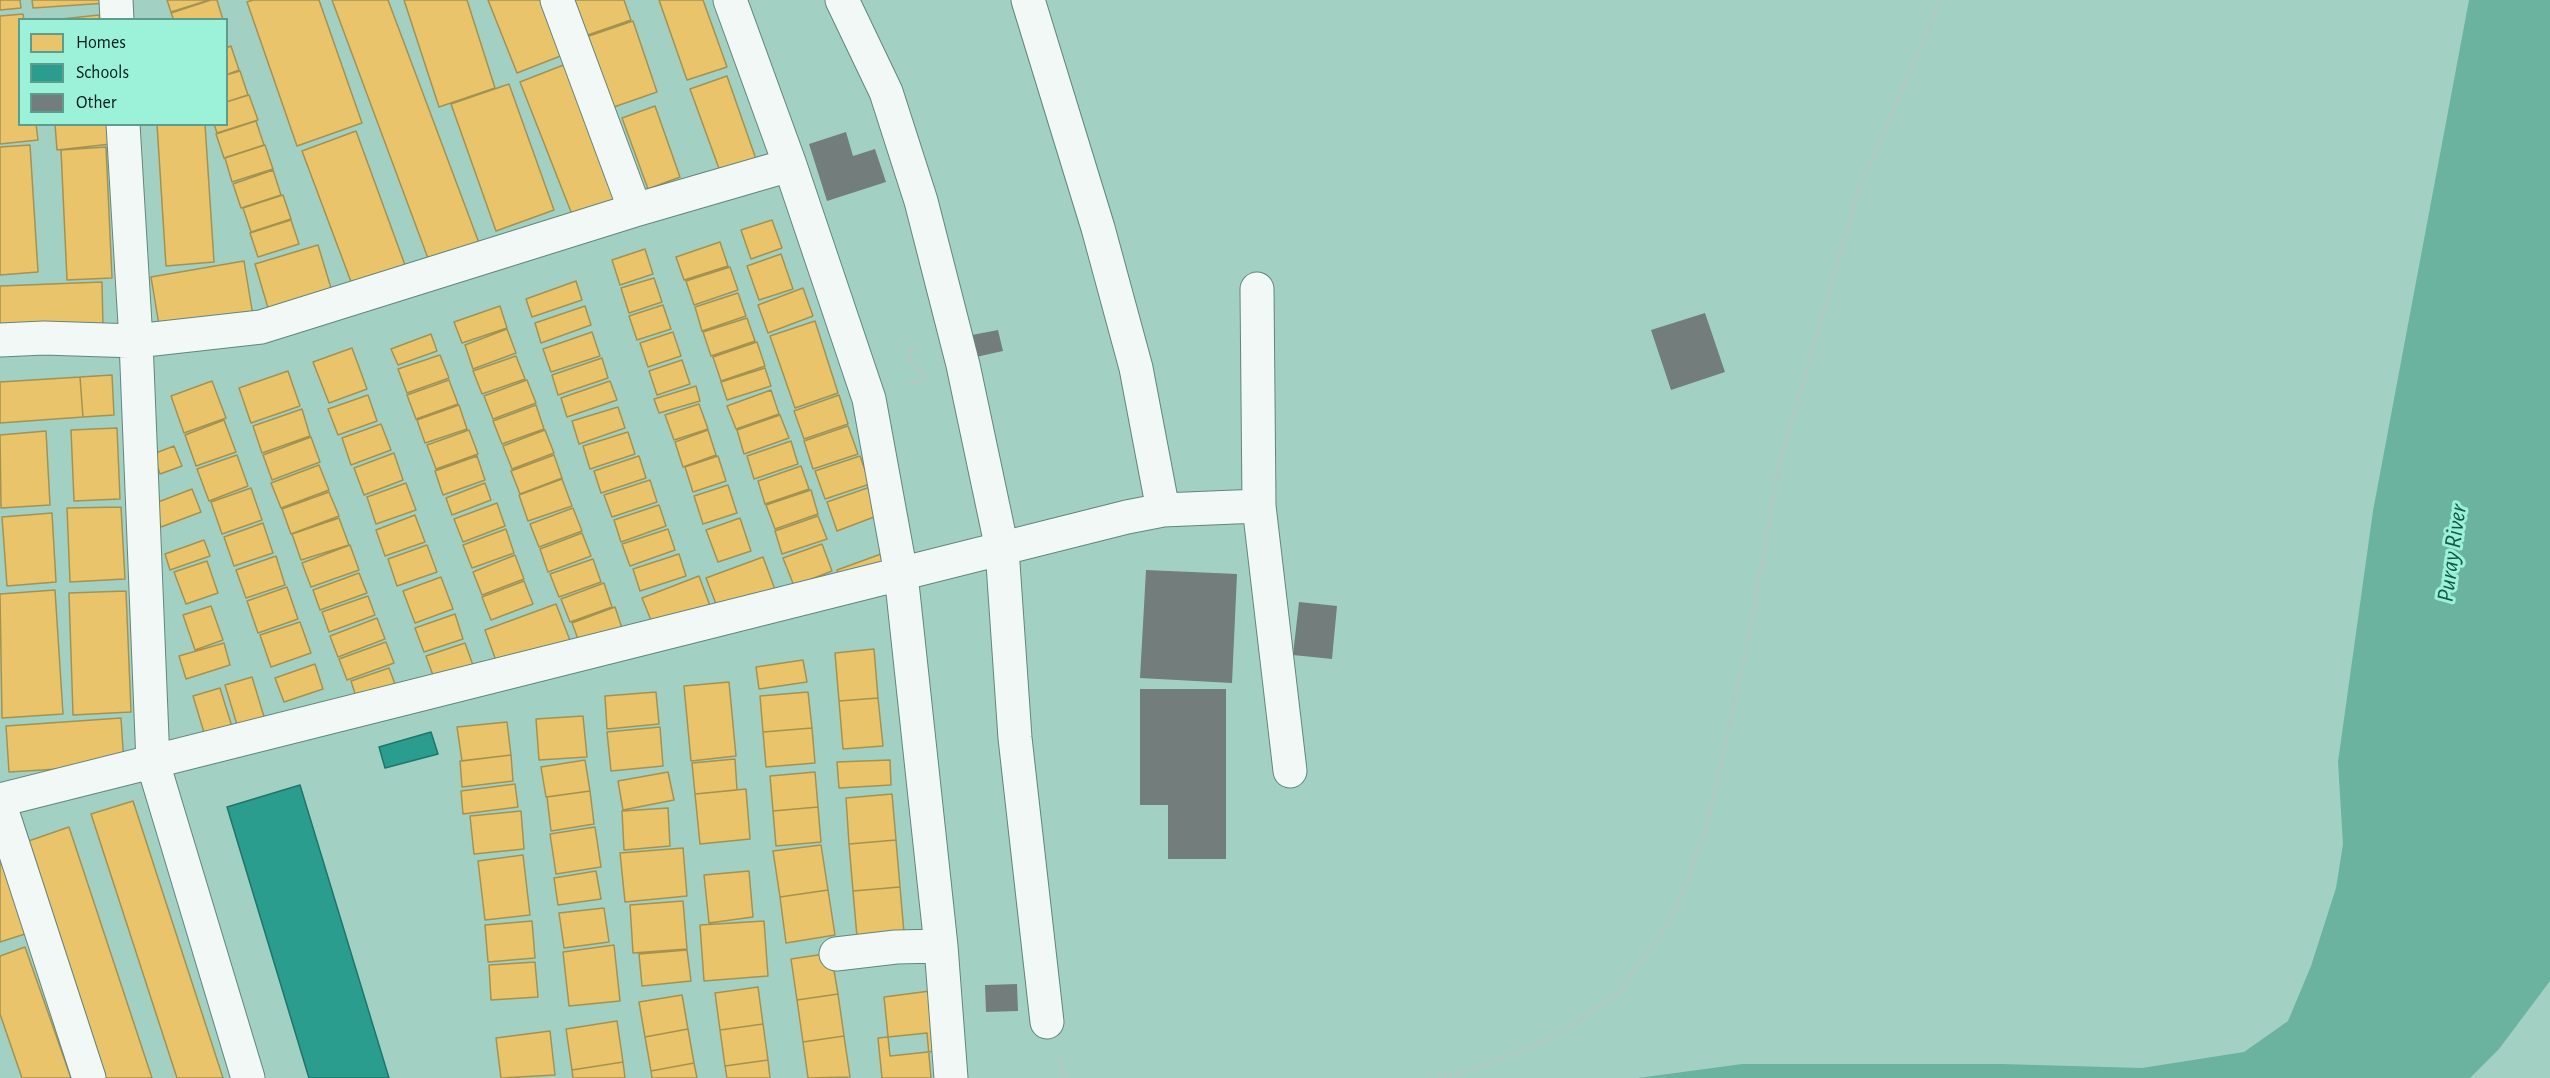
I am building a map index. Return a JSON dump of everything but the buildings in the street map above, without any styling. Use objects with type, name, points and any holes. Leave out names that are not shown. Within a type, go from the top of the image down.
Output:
[{"type":"street","points":[[116,0],[117,18]]},
{"type":"street","points":[[557,0],[635,210]]},
{"type":"street","points":[[730,0],[790,165],[869,399],[901,574],[941,946],[951,1078]]},
{"type":"street","points":[[842,0],[886,92],[921,201],[957,339],[1002,549],[1016,738],[1047,1022]]},
{"type":"street","points":[[1028,0],[1098,228],[1136,368],[1163,510]]},
{"type":"street","points":[[123,126],[136,341],[153,763],[248,1078]]},
{"type":"street","points":[[0,340],[44,338],[136,341],[261,327],[635,210],[790,165]]},
{"type":"street","points":[[1257,289],[1259,506],[1290,771]]},
{"type":"street","points":[[0,800],[1163,510],[1259,506]]},
{"type":"street","points":[[0,805],[89,1078]]},
{"type":"street","points":[[836,954],[896,947],[941,946]]},
{"type":"path","points":[[1438,1078],[1474,1068],[1537,1045],[1573,1025],[1621,990],[1674,914],[1706,830],[1750,632],[1778,469],[1859,189],[1941,0]]},
{"type":"path","points":[[864,383],[918,382],[926,375],[909,360],[909,350],[917,346],[957,339]]},
{"type":"water","name":"Puray River","points":[[2469,0],[2550,0],[2550,981],[2499,1049],[2470,1078],[1638,1078],[1742,1064],[2001,1064],[2142,1068],[2244,1052],[2288,1021],[2311,966],[2336,888],[2343,844],[2338,762],[2373,511]]}]
